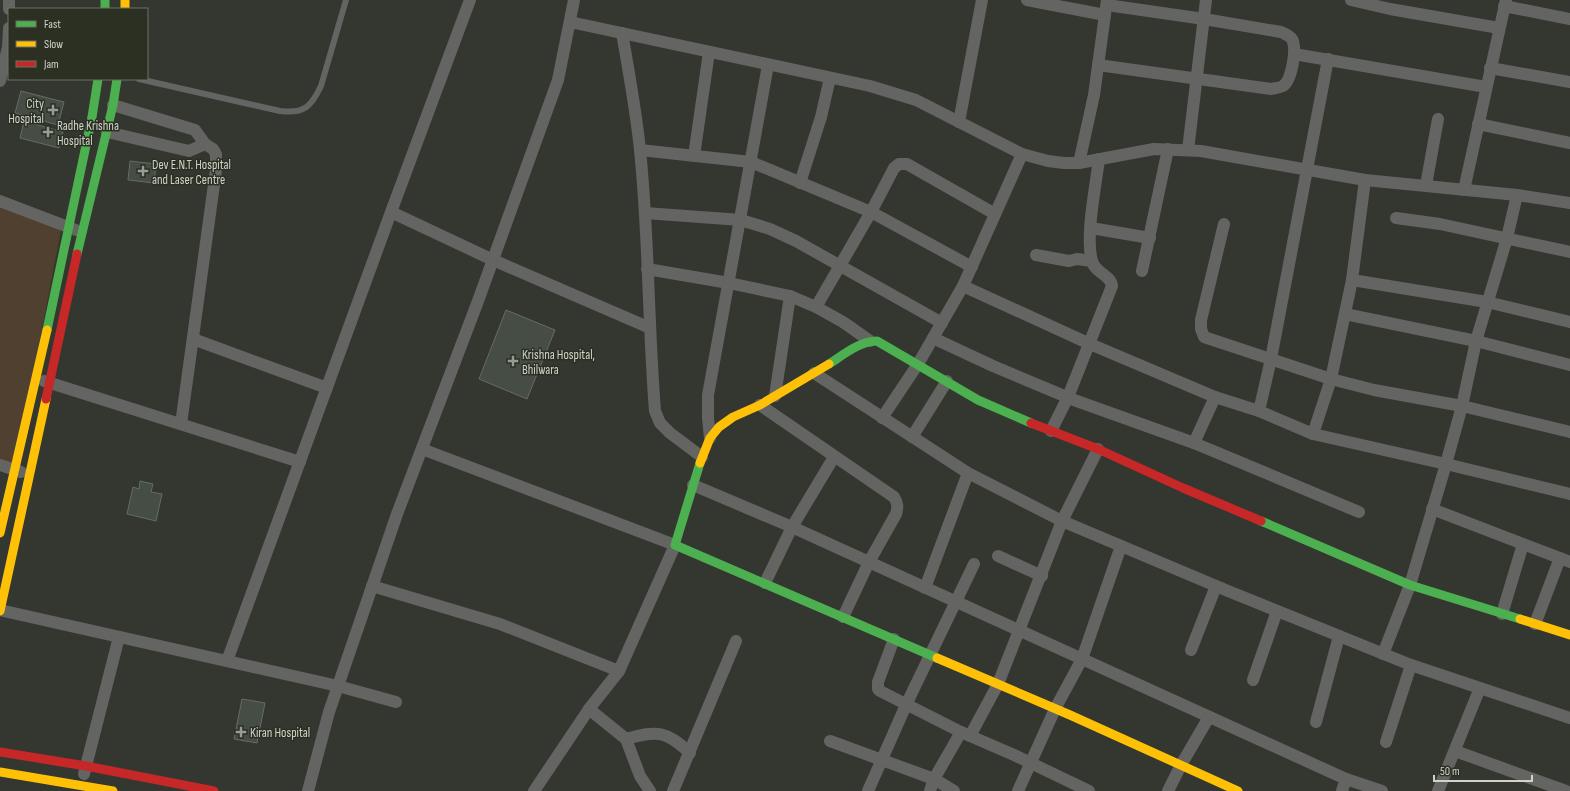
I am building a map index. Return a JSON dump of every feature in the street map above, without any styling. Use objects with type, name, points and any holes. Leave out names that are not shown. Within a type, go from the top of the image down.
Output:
[{"type":"street","points":[[227,661],[326,388],[470,0]]},
{"type":"street","points":[[308,791],[329,712],[397,514],[493,260],[558,80],[574,0]]},
{"type":"street","points":[[959,122],[982,0]]},
{"type":"street","points":[[1027,0],[1106,7],[1204,19],[1281,32],[1288,35],[1292,39],[1294,54],[1287,82],[1283,86],[1271,89],[1098,65]]},
{"type":"street","points":[[1188,150],[1206,0]]},
{"type":"street","points":[[1351,0],[1390,9],[1499,28]]},
{"type":"street","points":[[1464,190],[1505,3],[1570,19]]},
{"type":"street","points":[[1079,163],[1094,95],[1106,7]]},
{"type":"street","points":[[570,22],[870,86],[916,100],[1022,154],[1048,161],[1079,163],[1136,151],[1168,149],[1202,151],[1307,171],[1365,180],[1426,185],[1570,203]]},
{"type":"street","points":[[622,33],[640,150],[645,213],[655,410],[660,422],[670,433],[702,457]]},
{"type":"street","points":[[0,81],[8,47]]},
{"type":"street","points":[[694,156],[709,52]]},
{"type":"street","points":[[1294,54],[1486,87]]},
{"type":"street","points":[[1259,411],[1271,359],[1328,59]]},
{"type":"street","points":[[710,438],[708,395],[768,65]]},
{"type":"street","points":[[1490,68],[1570,82]]},
{"type":"street","points":[[800,183],[821,117],[830,78]]},
{"type":"street","points":[[0,533],[53,303],[92,117],[98,80]]},
{"type":"street","points":[[117,80],[113,105],[82,233],[0,610],[338,686],[396,702]]},
{"type":"street","points":[[113,105],[195,130],[205,144],[213,149],[216,154],[217,160],[181,424]]},
{"type":"street","points":[[1426,185],[1438,119]]},
{"type":"street","points":[[1478,124],[1570,143]]},
{"type":"street","points":[[107,132],[189,151],[205,144]]},
{"type":"street","points":[[1142,271],[1168,149]]},
{"type":"street","points":[[640,150],[751,162],[871,212],[972,267]]},
{"type":"street","points":[[882,418],[918,364],[963,286],[1022,154]]},
{"type":"street","points":[[1051,431],[1068,397],[1112,286],[1109,279],[1094,267],[1090,254],[1091,228],[1099,159]]},
{"type":"street","points":[[816,307],[897,165],[903,163],[907,164],[995,214]]},
{"type":"street","points":[[1313,434],[1331,379],[1352,280],[1365,180]]},
{"type":"street","points":[[1383,654],[1410,585],[1446,464],[1462,406],[1476,341],[1507,238],[1516,196]]},
{"type":"street","points":[[0,201],[82,233]]},
{"type":"street","points":[[391,212],[493,260],[650,328]]},
{"type":"street","points":[[645,213],[741,220],[770,229],[796,241],[942,323]]},
{"type":"street","points":[[1396,218],[1440,224],[1570,252]]},
{"type":"street","points":[[1224,224],[1201,320],[1201,334],[1204,337],[1209,340],[1331,379],[1374,390],[1462,406],[1570,432]]},
{"type":"street","points":[[1091,228],[1150,238]]},
{"type":"street","points":[[1036,255],[1069,261],[1077,259],[1092,261]]},
{"type":"street","points":[[647,269],[729,283],[790,296],[816,307],[843,322],[870,341],[881,343],[978,400],[1098,449],[1183,488],[1410,585],[1570,635]]},
{"type":"street","points":[[1352,280],[1487,302],[1570,322]]},
{"type":"street","points":[[963,286],[1090,344],[1215,397],[1259,411],[1313,434],[1570,494]]},
{"type":"street","points":[[775,396],[790,296]]},
{"type":"street","points":[[1345,314],[1476,341],[1570,365]]},
{"type":"street","points":[[933,338],[993,366],[1068,397],[1194,443],[1359,512]]},
{"type":"street","points":[[193,339],[326,388]]},
{"type":"street","points":[[534,791],[589,709],[619,671],[675,545],[702,457],[710,438],[720,427],[733,417],[760,405],[862,344],[870,341]]},
{"type":"street","points":[[814,373],[968,474],[1062,521],[1216,586],[1411,665],[1570,718]]},
{"type":"street","points":[[35,379],[50,382],[300,462]]},
{"type":"street","points":[[912,437],[947,381]]},
{"type":"street","points":[[1194,443],[1215,397]]},
{"type":"street","points":[[760,405],[894,497],[897,502],[898,508],[896,514],[869,562],[842,617]]},
{"type":"street","points":[[422,448],[675,545],[930,654],[1238,791]]},
{"type":"street","points":[[932,785],[998,684],[1018,630],[1042,576],[1062,521],[1098,449]]},
{"type":"street","points":[[765,583],[792,527],[834,457]]},
{"type":"street","points":[[0,465],[29,475]]},
{"type":"street","points":[[925,588],[968,474]]},
{"type":"street","points":[[693,485],[792,527],[1346,779],[1382,791]]},
{"type":"street","points":[[1432,509],[1565,560],[1535,624]]},
{"type":"street","points":[[1502,614],[1524,544]]},
{"type":"street","points":[[1018,791],[1055,709],[1082,659],[1121,546]]},
{"type":"street","points":[[998,556],[1042,576]]},
{"type":"street","points":[[868,791],[906,705],[974,564]]},
{"type":"street","points":[[372,586],[500,624],[619,671]]},
{"type":"street","points":[[1191,650],[1216,586]]},
{"type":"street","points":[[1253,680],[1277,611]]},
{"type":"street","points":[[1316,722],[1339,636]]},
{"type":"street","points":[[82,785],[118,637]]},
{"type":"street","points":[[894,639],[878,682],[878,688],[883,693],[966,734],[1089,791]]},
{"type":"street","points":[[674,791],[736,641]]},
{"type":"street","points":[[1386,742],[1411,665]]},
{"type":"street","points":[[1438,791],[1480,688]]},
{"type":"street","points":[[589,709],[626,739],[640,776],[650,791]]},
{"type":"street","points":[[1168,791],[1180,765],[1209,717]]},
{"type":"street","points":[[626,739],[642,735],[666,735],[675,739],[690,753]]},
{"type":"street","points":[[830,741],[881,760],[932,785],[954,791]]},
{"type":"street","points":[[1455,751],[1566,791]]},
{"type":"street","points":[[0,752],[86,766],[189,789],[214,791]]},
{"type":"street","points":[[0,772],[113,791]]},
{"type":"street","points":[[1342,791],[1346,779]]},
{"type":"lane","points":[[143,80],[280,111],[289,112],[302,110],[309,106],[321,86],[346,0]]},
{"type":"shaded area","points":[[0,201],[62,225],[15,469],[0,465]]},
{"type":"building","points":[[21,91],[64,102],[58,125],[15,113]]},
{"type":"building","points":[[24,121],[63,132],[59,148],[20,138]]},
{"type":"building","points":[[130,161],[156,164],[154,183],[128,180]]},
{"type":"building","points":[[506,310],[555,330],[527,399],[479,379]]},
{"type":"building","points":[[140,481],[153,484],[151,492],[162,494],[156,521],[127,514],[133,487],[139,489]]},
{"type":"building","points":[[242,699],[265,703],[257,743],[234,739]]},
{"type":"traffic: fast","points":[[105,0],[105,8]]},
{"type":"traffic: fast","points":[[47,330],[92,117],[98,80]]},
{"type":"traffic: fast","points":[[77,254],[113,105],[117,80]]},
{"type":"traffic: fast","points":[[829,364],[864,343],[877,341],[978,400],[1031,423]]},
{"type":"traffic: fast","points":[[700,463],[675,545],[937,658]]},
{"type":"traffic: fast","points":[[1261,521],[1410,585],[1520,619]]},
{"type":"traffic: slow","points":[[125,0],[125,8]]},
{"type":"traffic: slow","points":[[0,533],[47,330]]},
{"type":"traffic: slow","points":[[700,463],[710,438],[719,427],[733,417],[760,405],[829,364]]},
{"type":"traffic: slow","points":[[0,611],[46,399]]},
{"type":"traffic: slow","points":[[1520,619],[1570,635]]},
{"type":"traffic: slow","points":[[937,658],[1070,715],[1238,791]]},
{"type":"traffic: slow","points":[[0,772],[113,791]]},
{"type":"traffic: jam","points":[[46,399],[77,254]]},
{"type":"traffic: jam","points":[[1031,423],[1098,449],[1183,488],[1261,521]]},
{"type":"traffic: jam","points":[[0,752],[86,766],[214,791]]},
{"type":"place","name":"City Hospital","points":[[53,110]]},
{"type":"place","name":"Radhe Krishna Hospital","points":[[48,132]]},
{"type":"place","name":"Dev E.N.T. Hospital and Laser Centre","points":[[143,171]]},
{"type":"place","name":"Krishna Hospital, Bhilwara","points":[[513,361]]},
{"type":"place","name":"Kiran Hospital","points":[[241,732]]}]
